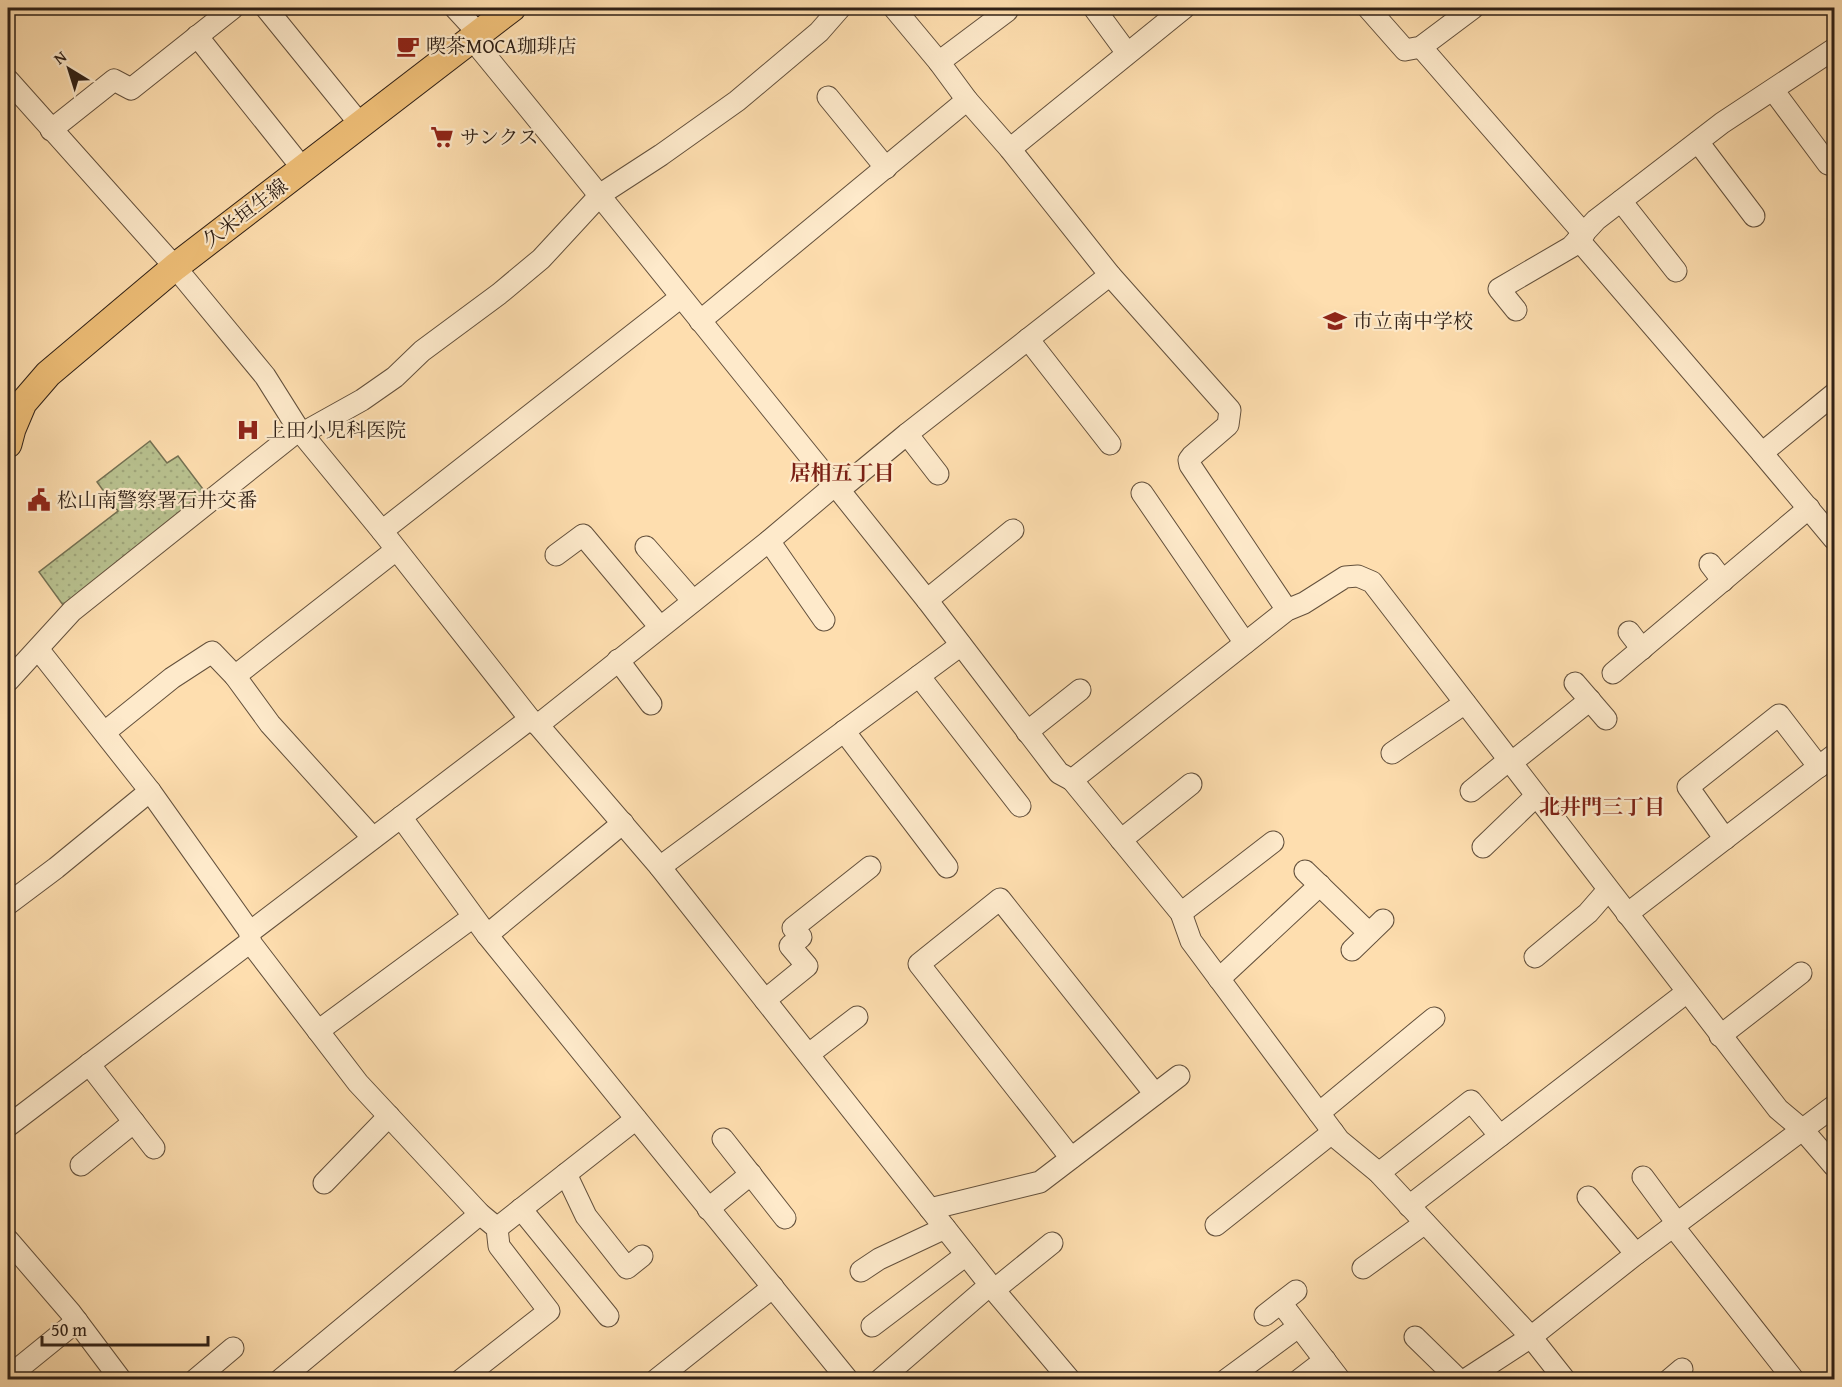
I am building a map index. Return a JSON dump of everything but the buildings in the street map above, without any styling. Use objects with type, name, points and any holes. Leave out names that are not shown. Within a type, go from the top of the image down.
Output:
[{"type":"main road","name":"久米垣生線","points":[[9,432],[23,403],[48,374],[175,267],[512,8]]},
{"type":"street","points":[[51,130],[114,80],[130,89],[233,8]]},
{"type":"street","points":[[266,8],[360,124]]},
{"type":"street","points":[[455,8],[475,37],[700,321],[927,600],[1059,773],[1072,780],[1181,914],[1191,941],[1339,1140],[1379,1173],[1531,1337],[1565,1380]]},
{"type":"street","points":[[8,681],[72,611],[300,432],[379,390],[422,351],[499,294],[541,259],[600,194],[661,155],[737,101],[819,32],[840,8]]},
{"type":"street","points":[[894,8],[1110,275],[1230,411],[1228,425],[1192,456],[1189,460],[1190,465],[1287,610]]},
{"type":"street","points":[[1094,8],[1127,53]]},
{"type":"street","points":[[1010,149],[1184,8]]},
{"type":"street","points":[[1368,8],[1405,50],[1421,47],[1473,8]]},
{"type":"street","points":[[939,62],[1007,11]]},
{"type":"street","points":[[197,36],[303,169]]},
{"type":"street","points":[[1421,47],[1834,540]]},
{"type":"street","points":[[1516,310],[1499,289],[1571,247],[1596,220],[1722,123],[1834,49]]},
{"type":"street","points":[[8,80],[175,267],[265,376],[300,432],[534,722],[660,867],[992,1288],[1070,1380]]},
{"type":"street","points":[[1773,90],[1828,164]]},
{"type":"street","points":[[828,97],[886,168]]},
{"type":"street","points":[[700,321],[967,99]]},
{"type":"street","points":[[1698,142],[1754,216]]},
{"type":"street","points":[[1621,201],[1676,271]]},
{"type":"street","points":[[8,1126],[373,838],[618,660],[1110,275]]},
{"type":"street","points":[[382,531],[681,297]]},
{"type":"street","points":[[1028,339],[1110,444]]},
{"type":"street","points":[[1762,453],[1834,394]]},
{"type":"street","points":[[907,434],[938,474]]},
{"type":"street","points":[[1142,493],[1245,643]]},
{"type":"street","points":[[1613,673],[1642,649],[1716,573],[1812,511],[1834,508]]},
{"type":"street","points":[[927,600],[1013,530]]},
{"type":"street","points":[[556,555],[583,535],[660,627]]},
{"type":"street","points":[[769,541],[824,620]]},
{"type":"street","points":[[646,547],[693,601]]},
{"type":"street","points":[[235,675],[396,550]]},
{"type":"street","points":[[1072,780],[1287,610],[1304,603],[1346,577],[1358,576],[1372,582],[1720,1036],[1778,1109],[1803,1130],[1834,1166]]},
{"type":"street","points":[[1629,632],[1642,649]]},
{"type":"street","points":[[660,867],[961,645]]},
{"type":"street","points":[[38,649],[150,790],[250,937],[358,1083],[480,1214],[497,1228],[498,1246],[549,1311],[461,1380]]},
{"type":"street","points":[[105,732],[172,678],[212,652],[235,675],[278,733],[373,838]]},
{"type":"street","points":[[618,660],[651,704]]},
{"type":"street","points":[[919,676],[1020,806]]},
{"type":"street","points":[[1575,683],[1606,720]]},
{"type":"street","points":[[1027,732],[1080,690]]},
{"type":"street","points":[[1471,791],[1590,700]]},
{"type":"street","points":[[1392,753],[1465,704]]},
{"type":"street","points":[[1627,914],[1827,761],[1779,715],[1688,787],[1725,839]]},
{"type":"street","points":[[844,731],[947,867]]},
{"type":"street","points":[[1121,840],[1191,784]]},
{"type":"street","points":[[8,904],[56,868],[150,790]]},
{"type":"street","points":[[1483,847],[1536,796]]},
{"type":"street","points":[[401,817],[487,935],[848,1380]]},
{"type":"street","points":[[487,935],[623,823]]},
{"type":"street","points":[[1181,914],[1273,842]]},
{"type":"street","points":[[765,1000],[807,966],[790,946],[801,937],[793,928],[870,867]]},
{"type":"street","points":[[1219,979],[1313,878],[1376,927],[1352,950]]},
{"type":"street","points":[[1535,957],[1588,913],[1608,890]]},
{"type":"street","points":[[1071,1158],[919,964],[1000,899],[1155,1094]]},
{"type":"street","points":[[318,1031],[473,917]]},
{"type":"street","points":[[1720,1036],[1802,973]]},
{"type":"street","points":[[1409,1206],[1687,992]]},
{"type":"street","points":[[809,1054],[857,1017]]},
{"type":"street","points":[[1319,1113],[1434,1018]]},
{"type":"street","points":[[89,1064],[154,1148]]},
{"type":"street","points":[[930,1209],[1040,1182],[1179,1076]]},
{"type":"street","points":[[1379,1173],[1471,1101],[1500,1137]]},
{"type":"street","points":[[1465,1380],[1531,1337],[1636,1254],[1834,1106]]},
{"type":"street","points":[[324,1184],[389,1116]]},
{"type":"street","points":[[497,1228],[636,1119]]},
{"type":"street","points":[[81,1165],[134,1122]]},
{"type":"street","points":[[1216,1225],[1333,1132]]},
{"type":"street","points":[[723,1139],[785,1218]]},
{"type":"street","points":[[566,1174],[586,1216],[627,1268],[642,1256]]},
{"type":"street","points":[[708,1209],[751,1174]]},
{"type":"street","points":[[1643,1177],[1675,1225],[1794,1380]]},
{"type":"street","points":[[1588,1197],[1636,1254]]},
{"type":"street","points":[[521,1209],[608,1316]]},
{"type":"street","points":[[280,1380],[480,1214]]},
{"type":"street","points":[[1363,1268],[1425,1224]]},
{"type":"street","points":[[861,1271],[879,1258],[945,1228]]},
{"type":"street","points":[[8,1240],[77,1321],[121,1380]]},
{"type":"street","points":[[880,1380],[992,1288],[1052,1243]]},
{"type":"street","points":[[872,1326],[966,1255]]},
{"type":"street","points":[[656,1380],[773,1287]]},
{"type":"street","points":[[1280,1303],[1340,1380]]},
{"type":"street","points":[[8,1377],[77,1321]]},
{"type":"street","points":[[1226,1380],[1298,1327]]},
{"type":"street","points":[[1415,1336],[1459,1380]]},
{"type":"street","points":[[195,1380],[233,1348]]},
{"type":"street","points":[[1299,1380],[1325,1360]]},
{"type":"green space","points":[[150,441],[167,463],[178,456],[206,493],[63,605],[39,572],[118,511],[97,482]]},
{"type":"place","name":"喫茶MOCA珈琲店","points":[[408,46]]},
{"type":"place","name":"サンクス","points":[[442,137]]},
{"type":"place","name":"市立南中学校","points":[[1335,321]]},
{"type":"place","name":"上田小児科医院","points":[[248,430]]},
{"type":"place","name":"松山南警察署石井交番","points":[[39,500]]},
{"type":"district","name":"居相五丁目","points":[[842,473]]},
{"type":"district","name":"北井門三丁目","points":[[1602,807]]}]
